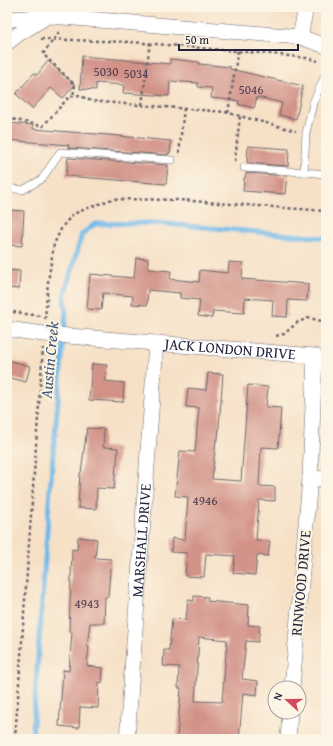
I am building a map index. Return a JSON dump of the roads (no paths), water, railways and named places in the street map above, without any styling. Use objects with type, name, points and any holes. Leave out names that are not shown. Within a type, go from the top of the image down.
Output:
[{"type":"street","points":[[300,37],[306,7]]},
{"type":"street","points":[[7,43],[48,16]]},
{"type":"street","points":[[7,21],[12,19],[48,16],[69,17],[300,37],[326,46]]},
{"type":"street","name":"JACK LONDON DRIVE","points":[[7,329],[48,334],[315,356],[310,478]]},
{"type":"street","name":"MARSHALL DRIVE","points":[[127,739],[156,343]]},
{"type":"street","points":[[310,478],[326,479]]},
{"type":"street","name":"RINWOOD DRIVE","points":[[293,680],[310,478]]},
{"type":"street","points":[[288,739],[289,720]]},
{"type":"lane","points":[[304,172],[306,133],[313,103],[326,73]]},
{"type":"lane","points":[[7,188],[23,190],[42,179],[60,152],[172,160]]},
{"type":"lane","points":[[244,168],[326,174]]},
{"type":"waterway","name":"Austin Creek","points":[[32,739],[50,489],[66,313],[64,297],[82,234],[95,224],[156,223],[326,238]]}]
